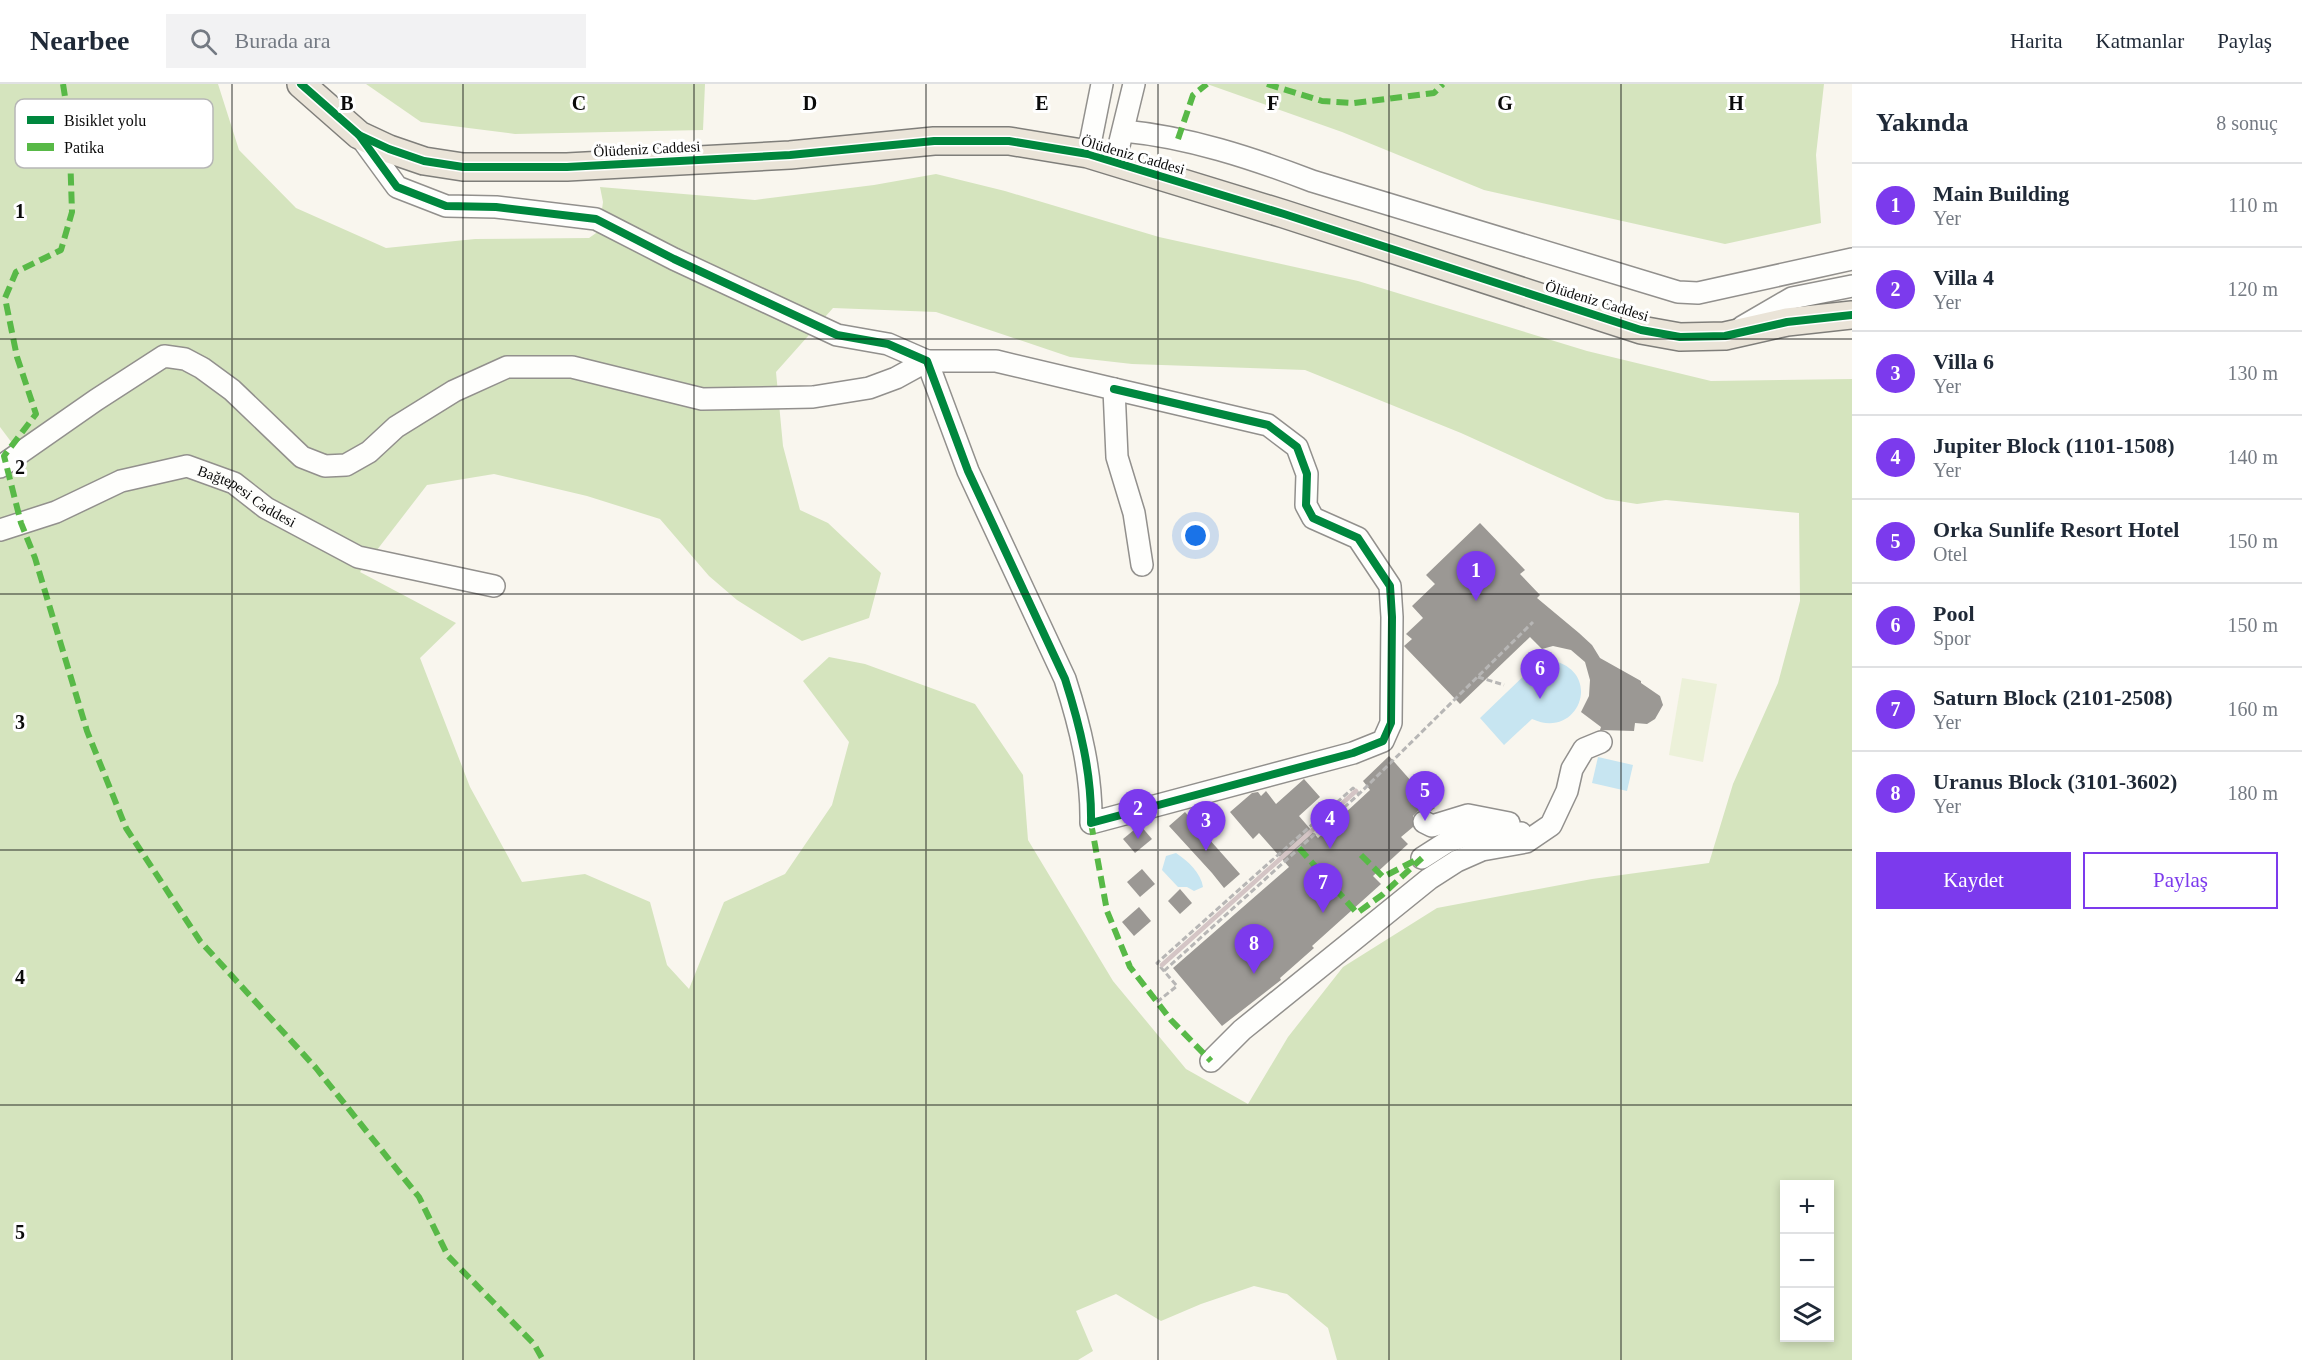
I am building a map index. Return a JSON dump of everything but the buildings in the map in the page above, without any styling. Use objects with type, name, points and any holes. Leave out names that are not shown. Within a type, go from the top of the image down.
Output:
[{"type":"main road","name":"Ölüdeniz Caddesi","points":[[301,84],[359,135],[389,149],[424,161],[464,167],[567,167],[754,157],[934,141],[1009,141],[1088,154],[1115,162],[1284,214],[1641,330],[1680,337],[1725,336],[1787,322],[1852,315]]},
{"type":"street","points":[[1088,154],[1102,84]]},
{"type":"street","points":[[1115,162],[1134,84]]},
{"type":"street","points":[[1124,131],[1178,139],[1273,166],[1312,181],[1678,292],[1698,293],[1852,259]]},
{"type":"street","points":[[359,135],[397,187],[446,206],[496,207],[596,219],[674,260],[837,335],[888,344],[927,361],[996,361],[1268,424],[1297,447],[1307,474],[1306,505],[1312,518],[1358,538],[1390,586],[1391,723],[1383,741],[1353,753],[1091,823],[1088,771],[1076,714],[1065,679],[968,471],[927,361]]},
{"type":"street","points":[[1725,336],[1792,298],[1852,286]]},
{"type":"street","points":[[0,467],[164,356],[185,359],[202,368],[232,390],[302,457],[325,466],[346,465],[369,452],[396,427],[454,391],[507,367],[572,367],[702,399],[813,397],[869,388],[896,378],[927,361]]},
{"type":"street","points":[[1114,389],[1117,457],[1134,513],[1142,566]]},
{"type":"street","name":"Bağtepesi Caddesi","points":[[0,530],[56,512],[121,481],[187,466],[234,483],[266,508],[358,557],[494,586]]},
{"type":"street","points":[[1211,1061],[1242,1030],[1429,879],[1457,861],[1482,850],[1526,842],[1551,825],[1567,791],[1572,769],[1584,749],[1600,742]]},
{"type":"street","points":[[1424,822],[1432,826],[1468,814],[1498,822],[1533,824],[1556,815]]},
{"type":"street","points":[[1422,858],[1447,842],[1475,832],[1511,834],[1530,831],[1556,815]]},
{"type":"path","points":[[1164,971],[1359,794],[1533,622]]},
{"type":"path","points":[[1478,677],[1504,685]]},
{"type":"path","points":[[1157,1002],[1177,986],[1157,963],[1353,788],[1359,794]]},
{"type":"green space","points":[[0,84],[218,84],[239,150],[296,208],[386,248],[475,239],[589,238],[599,231],[603,202],[600,187],[755,200],[874,185],[936,174],[1005,191],[1159,237],[1358,281],[1587,351],[1711,381],[1852,379],[1852,1360],[1337,1360],[1328,1328],[1287,1294],[1254,1286],[1201,1304],[1161,1321],[1116,1294],[1076,1311],[1093,1351],[1078,1360],[0,1360],[0,479],[27,463],[0,427]],"holes":[[[833,308],[936,312],[1070,357],[1132,364],[1305,370],[1461,433],[1606,499],[1637,504],[1666,500],[1799,513],[1800,601],[1778,683],[1733,784],[1709,863],[1592,879],[1437,908],[1343,967],[1288,1037],[1248,1104],[1186,1069],[1113,981],[1028,840],[1023,775],[975,704],[865,664],[829,657],[803,681],[849,742],[832,805],[785,874],[724,902],[689,989],[667,965],[650,902],[585,874],[522,882],[470,787],[420,658],[456,623],[360,572],[427,485],[494,474],[587,496],[660,519],[709,576],[737,600],[802,641],[869,618],[881,573],[828,523],[800,510],[783,446],[776,372]]]},
{"type":"green space","points":[[366,84],[705,84],[703,130],[515,134],[421,122]]},
{"type":"green space","points":[[1207,84],[1824,84],[1816,155],[1821,223],[1725,244],[1484,190],[1342,132]]},
{"type":"green space","points":[[1682,678],[1717,684],[1703,762],[1669,755]]},
{"type":"water","points":[[1549,660],[1566,666],[1577,676],[1581,688],[1580,701],[1573,712],[1563,720],[1549,723],[1532,719],[1504,745],[1480,718],[1532,668]]},
{"type":"water","points":[[1598,757],[1633,765],[1627,791],[1592,783]]},
{"type":"water","points":[[1176,853],[1193,868],[1200,877],[1203,887],[1194,891],[1187,887],[1178,887],[1162,870],[1166,856]]},
{"type":"railway","points":[[1162,965],[1356,791]]},
{"type":"marked path","points":[[63,84],[65,99]]},
{"type":"marked path","points":[[1178,139],[1193,95],[1207,84]]},
{"type":"marked path","points":[[1267,84],[1322,101],[1354,103],[1434,93],[1443,84]]},
{"type":"marked path","points":[[71,168],[72,212],[61,250],[16,272],[5,298],[17,357],[36,414],[4,456],[21,523],[35,558],[87,731],[126,828],[200,941],[316,1068],[419,1197],[448,1256],[534,1344],[543,1360]]},
{"type":"marked path","points":[[1091,823],[1107,911],[1130,967],[1171,1020],[1211,1061]]},
{"type":"marked path","points":[[1299,848],[1357,913],[1382,895],[1422,858]]},
{"type":"marked path","points":[[1361,855],[1383,877],[1414,861]]},
{"type":"cycle path","points":[[301,84],[359,135],[389,149],[424,161],[463,167],[567,167],[790,155],[934,141],[1009,141],[1088,154],[1284,214],[1641,330],[1680,337],[1725,336],[1787,322],[1852,315]]},
{"type":"cycle path","points":[[359,135],[397,187],[446,206],[496,207],[596,219],[674,259],[837,335],[888,344],[927,361],[968,471],[1065,679],[1084,750],[1091,823],[1353,753],[1383,741],[1391,723],[1390,586],[1358,538],[1313,518],[1306,505],[1307,474],[1297,447],[1268,425],[1114,389]]},
{"type":"place","name":"Main Building","points":[[1476,601]]},
{"type":"place","name":"Pool","points":[[1540,699]]},
{"type":"place","name":"Orka Sunlife Resort Hotel","points":[[1425,821]]},
{"type":"place","name":"Villa 4","points":[[1138,839]]},
{"type":"place","name":"Jupiter Block (1101-1508)","points":[[1330,849]]},
{"type":"place","name":"Villa 6","points":[[1206,851]]},
{"type":"place","name":"Saturn Block (2101-2508)","points":[[1323,913]]},
{"type":"place","name":"Uranus Block (3101-3602)","points":[[1254,974]]}]
